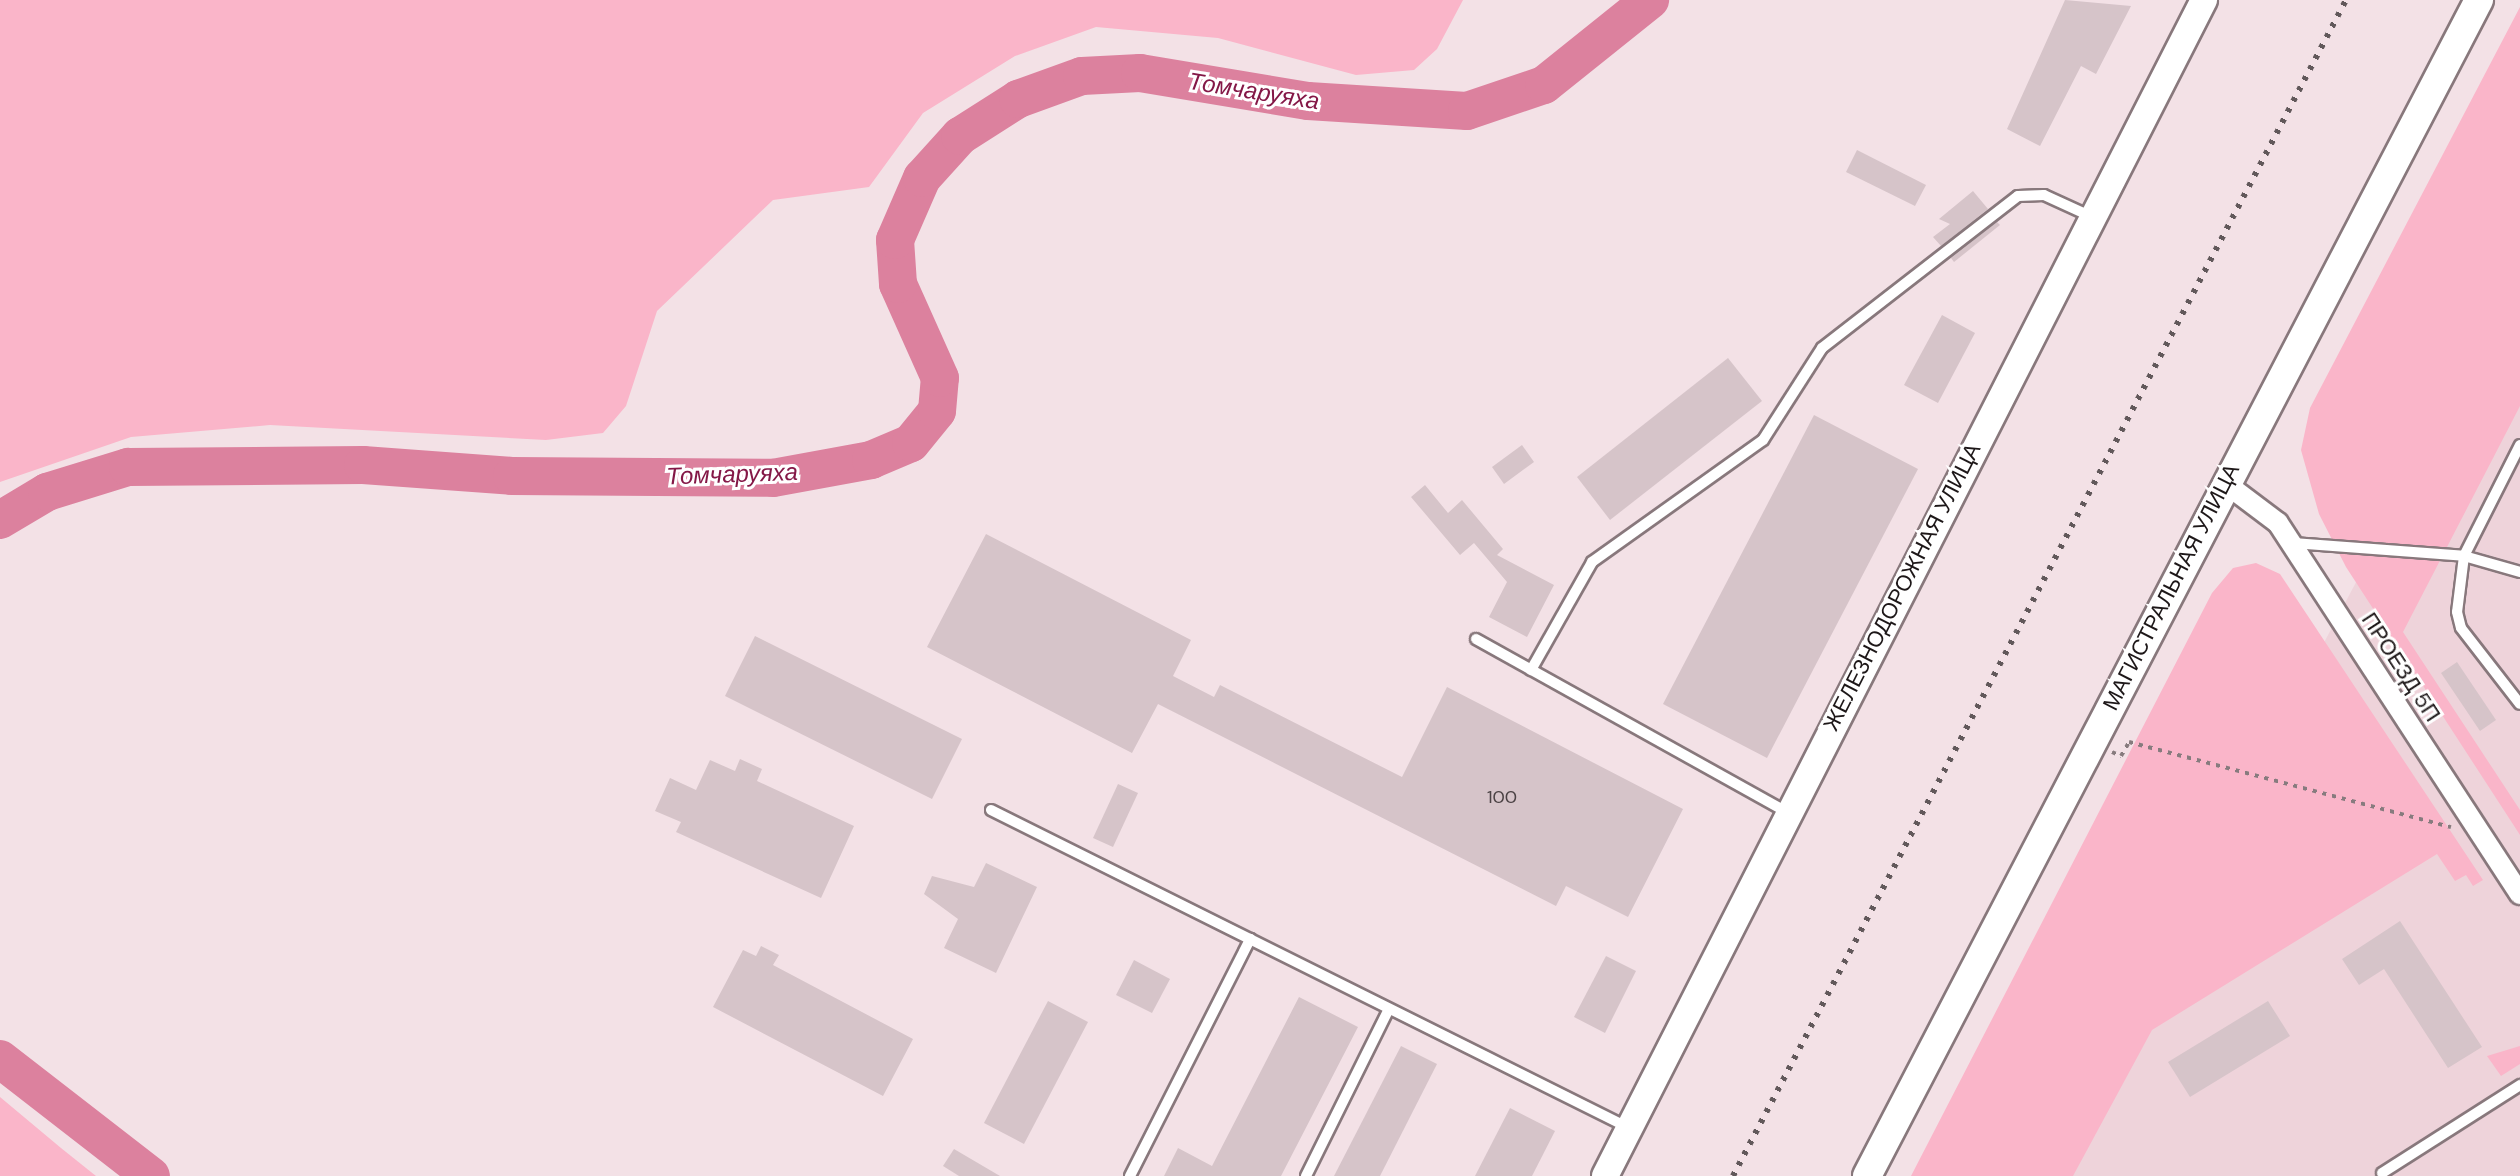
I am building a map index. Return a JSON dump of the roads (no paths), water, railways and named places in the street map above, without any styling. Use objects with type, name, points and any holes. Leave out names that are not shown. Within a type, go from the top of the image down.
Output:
[{"type":"main road","name":"МАГИСТРАЛЬНАЯ УЛИЦА","points":[[1867,1176],[2479,0]]},
{"type":"street","name":"ЖЕЛЕЗНОДОРОЖНАЯ УЛИЦА","points":[[1605,1176],[1787,812],[2204,0]]},
{"type":"street","name":"ПРОЕЗД 5П","points":[[2225,483],[2260,504],[2291,543],[2520,894]]},
{"type":"lane","points":[[1531,670],[1592,562],[1763,440],[1822,348],[2018,196],[2044,195],[2092,217]]},
{"type":"lane","points":[[2520,445],[2464,556],[2461,628],[2520,704]]},
{"type":"lane","points":[[2291,543],[2464,556],[2520,572]]},
{"type":"lane","points":[[1476,639],[1787,812]]},
{"type":"lane","points":[[991,810],[1629,1128]]},
{"type":"lane","points":[[1130,1176],[1250,939]]},
{"type":"lane","points":[[1306,1176],[1389,1009]]},
{"type":"lane","points":[[2381,1175],[2520,1085]]},
{"type":"waterway","name":"Томчаруяха","points":[[0,520],[47,492],[128,467],[363,465],[512,476],[773,478],[871,460],[911,443],[937,411],[940,378],[898,284],[895,240],[922,178],[960,136],[1018,99],[1082,76],[1140,73],[1308,101],[1467,111],[1544,85],[1650,0]]},
{"type":"waterway","name":"Томчаруяха","points":[[0,1059],[151,1176]]},
{"type":"railway","points":[[1733,1176],[2346,0]]}]
